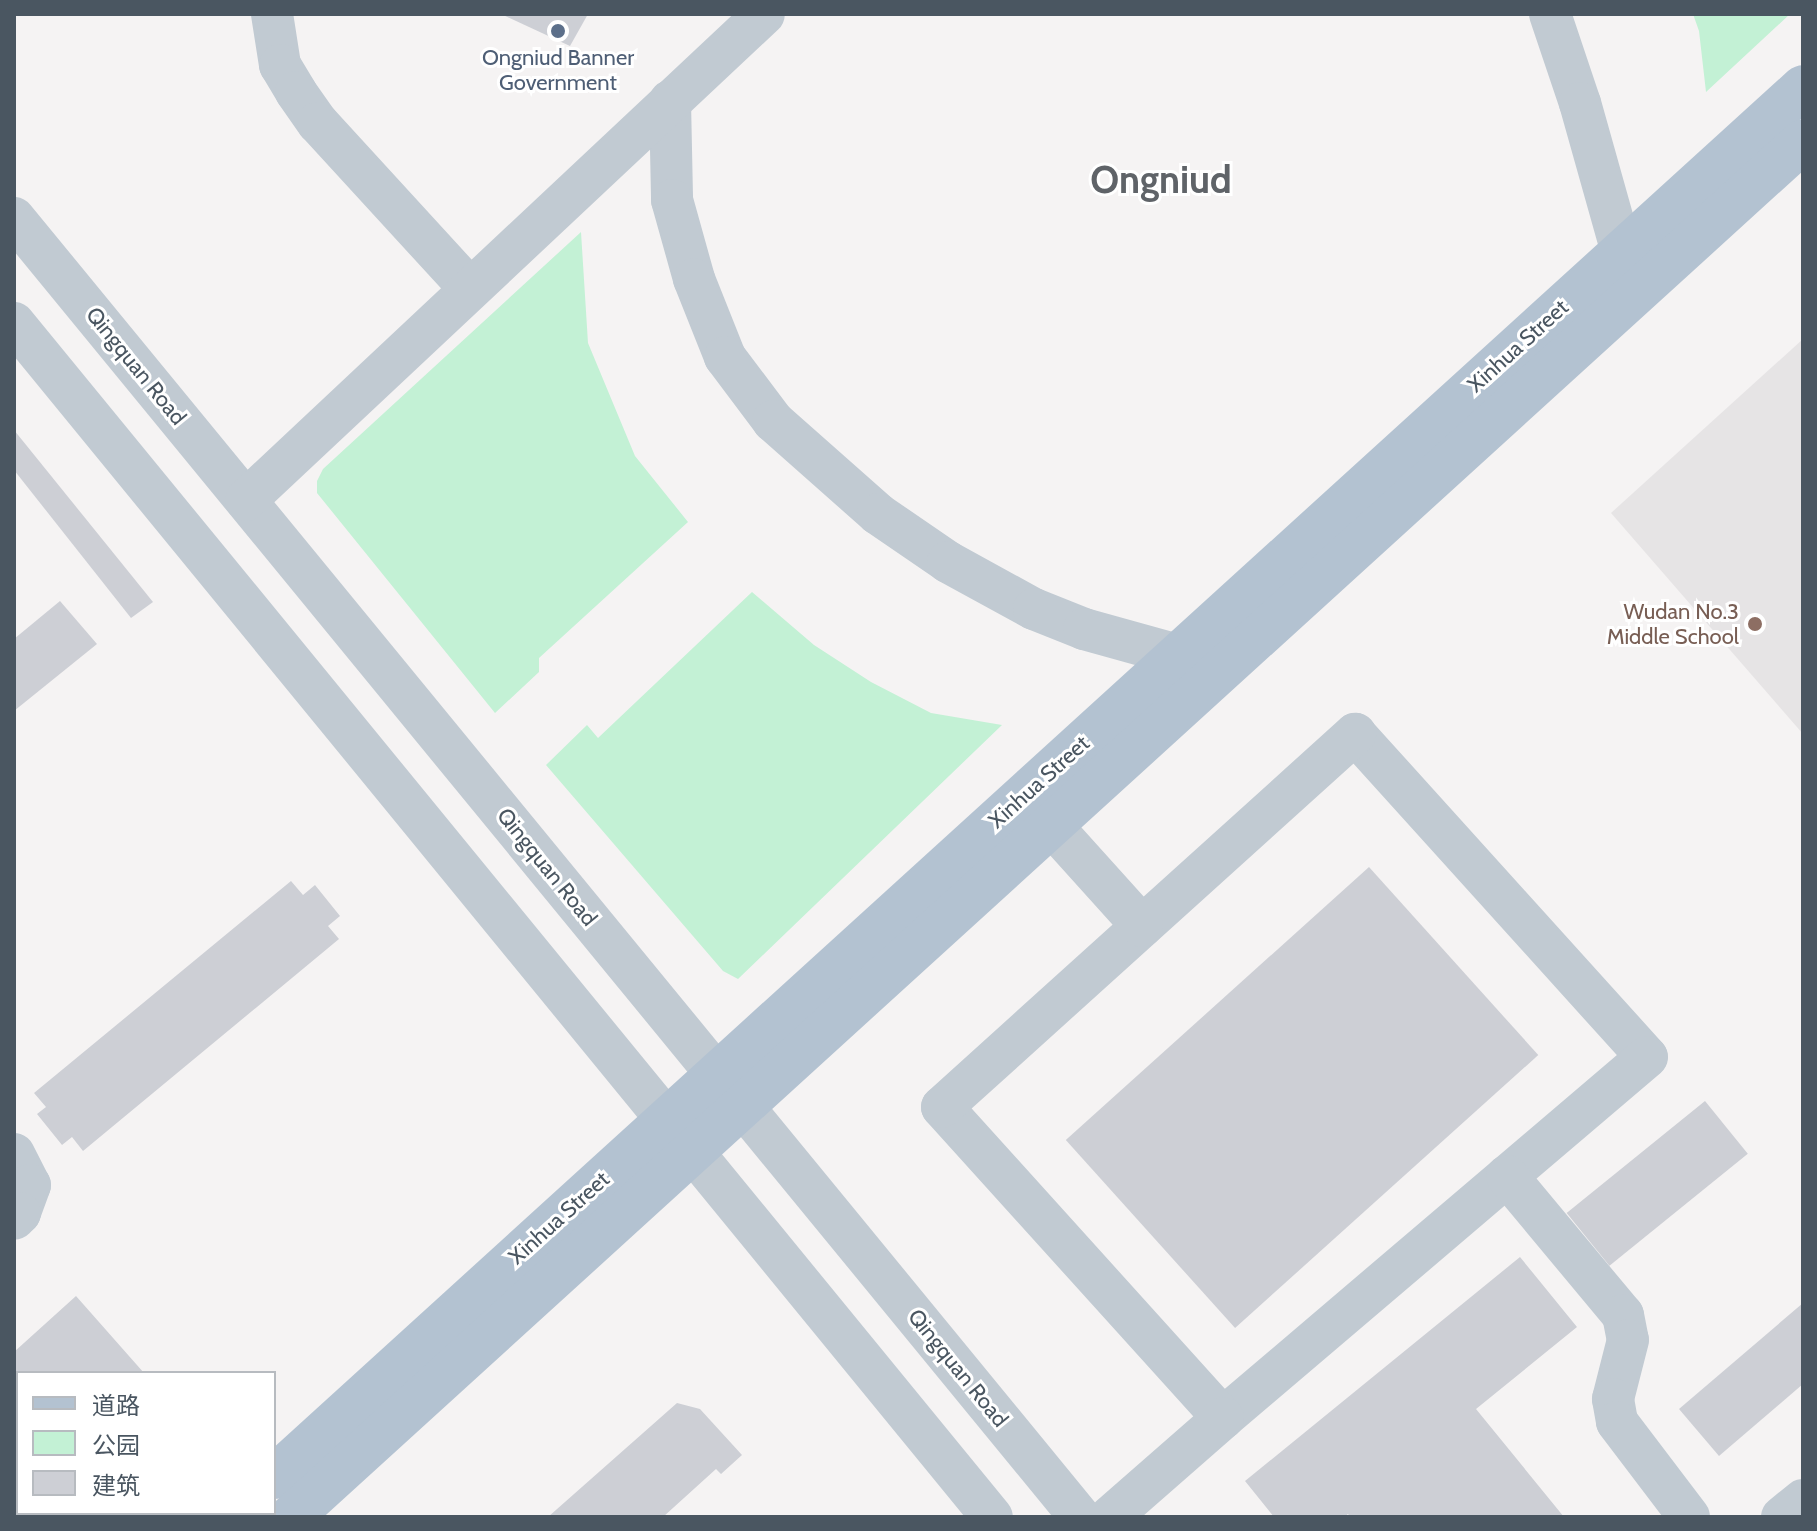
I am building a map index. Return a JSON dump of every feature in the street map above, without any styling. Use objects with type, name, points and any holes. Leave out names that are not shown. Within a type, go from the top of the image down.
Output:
[{"type":"main road","name":"Xinhua Street","points":[[291,1517],[1178,655],[1803,87]]},
{"type":"main road","name":"Xinhua Street","points":[[730,1090],[1051,825],[1803,141]]},
{"type":"main road","name":"Xinhua Street","points":[[276,1475],[680,1136]]},
{"type":"street","points":[[272,14],[280,65],[318,123],[470,289]]},
{"type":"street","points":[[246,500],[764,14]]},
{"type":"street","points":[[1550,14],[1580,103],[1622,252]]},
{"type":"street","points":[[670,101],[672,200],[694,279],[725,357],[773,421],[878,514],[948,562],[1034,609],[1084,629],[1178,655]]},
{"type":"street","name":"Qingquan Road","points":[[14,218],[1080,1517]]},
{"type":"street","points":[[14,323],[992,1517]]},
{"type":"street","points":[[1110,1517],[1647,1057],[1355,734],[942,1107],[1223,1418]]},
{"type":"street","points":[[1051,825],[1142,926]]},
{"type":"street","points":[[14,1154],[30,1185],[20,1213],[14,1219]]},
{"type":"street","points":[[1507,1176],[1623,1315],[1628,1340],[1613,1399],[1617,1422],[1689,1517]]},
{"type":"street","points":[[1782,1517],[1803,1500]]},
{"type":"shaded area","name":"Wudan No.3 Middle School","points":[[1803,339],[1803,734],[1611,513]]},
{"type":"green space","points":[[1693,14],[1790,14],[1706,92],[1699,31]]},
{"type":"green space","points":[[581,232],[588,343],[635,456],[688,522],[539,658],[539,672],[495,713],[317,493],[317,481],[323,469]]},
{"type":"green space","points":[[752,592],[814,645],[871,682],[931,713],[1002,725],[738,979],[723,971],[546,765],[587,725],[598,738]]},
{"type":"building","name":"Ongniud Banner Government","points":[[501,14],[588,14],[570,46]]},
{"type":"building","points":[[14,430],[153,602],[131,618],[14,470]]},
{"type":"building","points":[[60,601],[97,644],[14,711],[14,639]]},
{"type":"building","points":[[1369,867],[1538,1055],[1235,1328],[1066,1140]]},
{"type":"building","points":[[291,881],[303,895],[315,885],[340,916],[328,926],[339,939],[83,1151],[72,1137],[62,1145],[37,1114],[46,1107],[34,1093]]},
{"type":"building","points":[[1705,1101],[1748,1154],[1609,1266],[1567,1213]]},
{"type":"building","points":[[1520,1257],[1577,1327],[1476,1409],[1564,1517],[1350,1517],[1348,1514],[1344,1517],[1274,1517],[1245,1481]]},
{"type":"building","points":[[76,1296],[142,1371],[16,1371],[14,1497],[14,1352]]},
{"type":"building","points":[[1803,1303],[1803,1384],[1719,1456],[1679,1409]]},
{"type":"building","points":[[677,1403],[700,1409],[742,1455],[721,1474],[716,1469],[663,1517],[548,1517]]},
{"type":"place","name":"Ongniud Banner Government","points":[[558,31]]},
{"type":"place","name":"Wudan No.3 Middle School","points":[[1755,624]]},
{"type":"district","name":"Ongniud","points":[[1161,180]]}]
